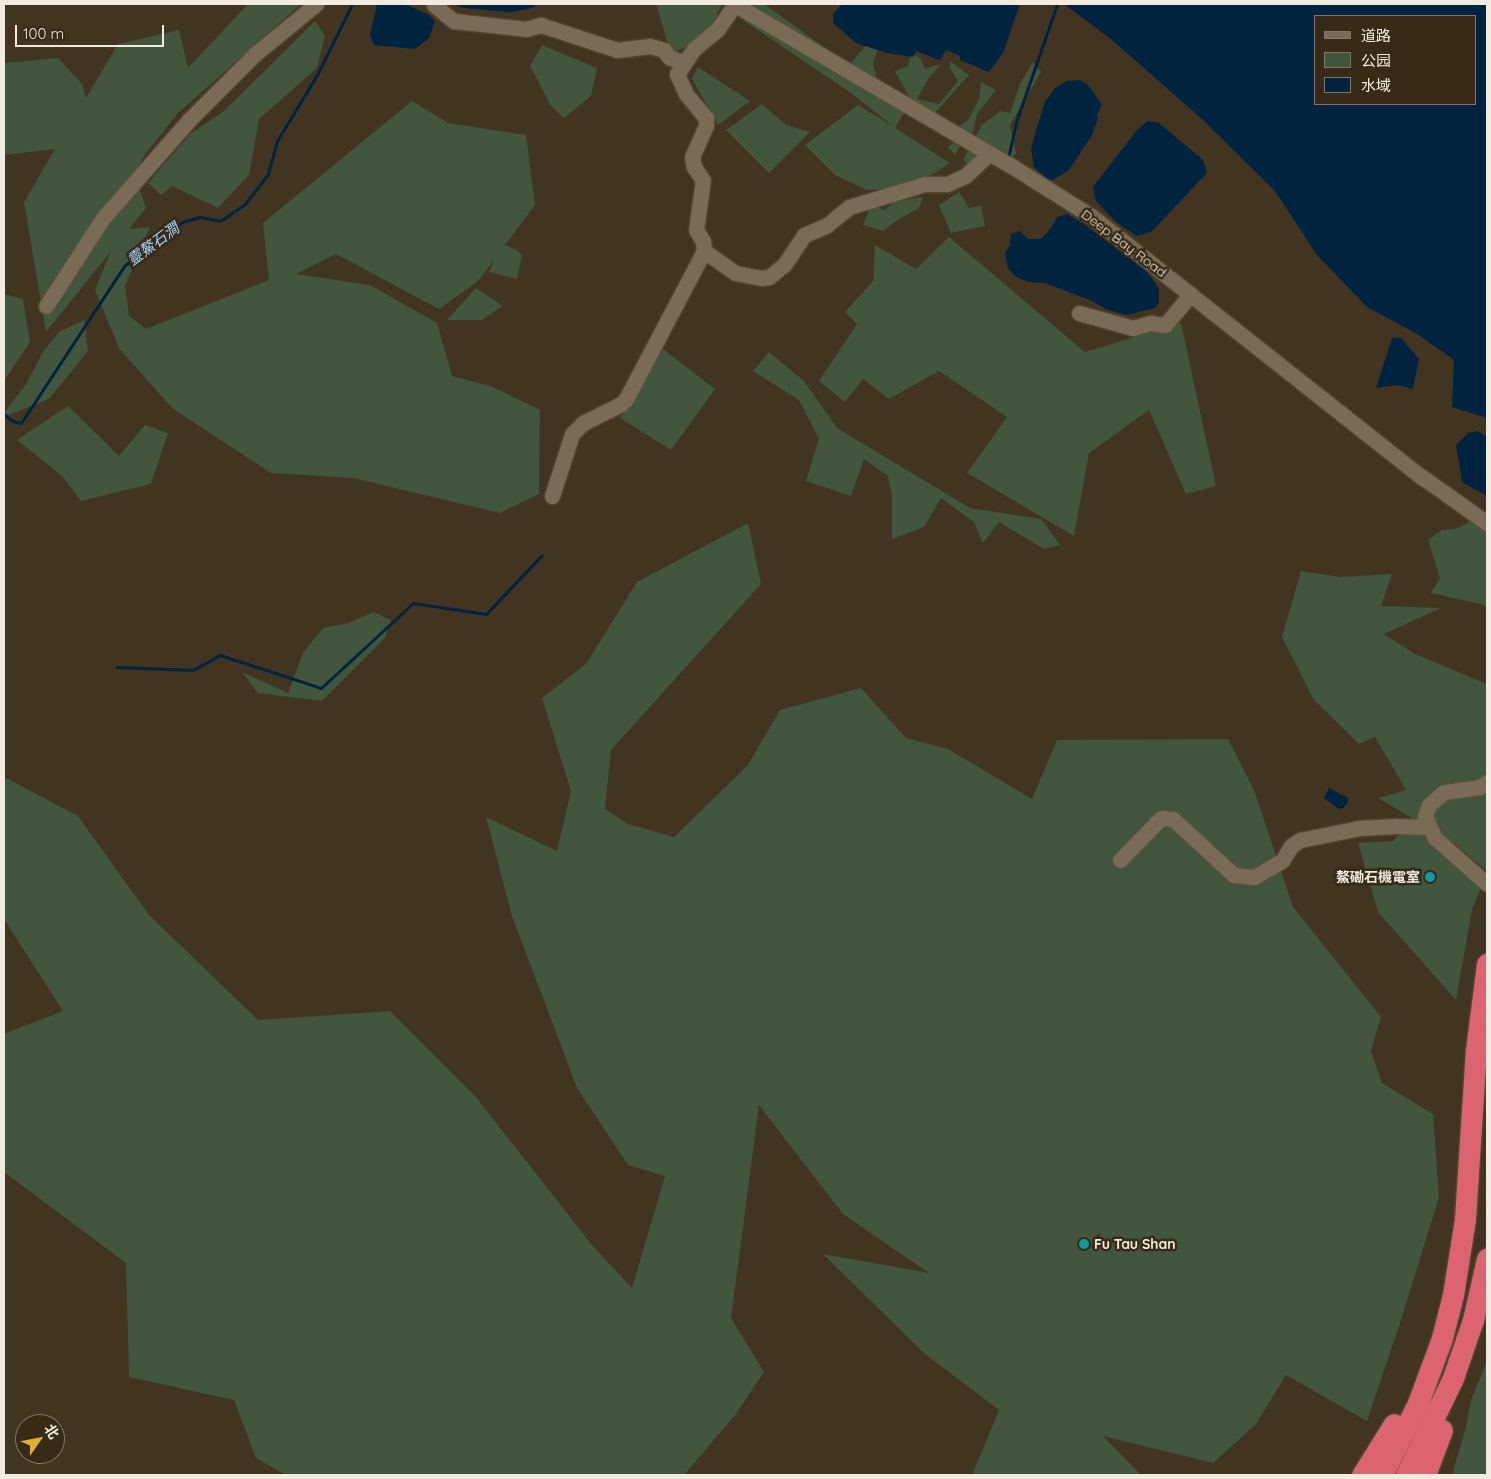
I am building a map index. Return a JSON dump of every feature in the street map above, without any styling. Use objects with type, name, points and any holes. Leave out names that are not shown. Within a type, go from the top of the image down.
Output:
[{"type":"highway","points":[[1382,1475],[1418,1403],[1434,1361],[1453,1294],[1462,1241],[1476,1050],[1487,964]]},
{"type":"highway","points":[[1425,1475],[1444,1422],[1457,1369],[1476,1310],[1487,1259]]},
{"type":"highway","points":[[1362,1475],[1387,1436],[1413,1388],[1434,1361]]},
{"type":"highway","points":[[1406,1475],[1457,1369]]},
{"type":"street","points":[[46,306],[103,218],[190,119],[255,54],[316,4]]},
{"type":"street","points":[[552,496],[572,434],[583,423],[621,404],[626,399],[704,251],[703,242],[696,230],[703,180],[694,167],[692,157],[706,125],[706,118],[686,94],[677,74],[694,49],[717,30],[734,4]]},
{"type":"street","name":"Deep Bay Road","points":[[734,4],[1091,216],[1422,477],[1487,522]]},
{"type":"street","points":[[434,5],[454,21],[526,30],[541,25],[617,50],[650,46],[664,50],[669,57],[684,63]]},
{"type":"street","points":[[704,251],[735,273],[761,278],[769,277],[784,266],[804,236],[827,225],[849,207],[925,184],[947,184],[965,176],[989,154]]},
{"type":"street","points":[[1079,313],[1133,328],[1150,323],[1165,325],[1191,294]]},
{"type":"street","points":[[1487,782],[1480,787],[1444,792],[1429,805],[1425,816],[1428,827],[1435,838],[1487,884]]},
{"type":"street","points":[[1120,860],[1161,818],[1173,819],[1234,875],[1254,877],[1282,860],[1291,846],[1300,840],[1359,828],[1428,827]]},
{"type":"green space","points":[[248,4],[301,4],[178,113],[143,157],[135,176],[146,208],[129,229],[150,227],[125,286],[129,316],[146,329],[269,280],[263,223],[412,101],[448,123],[526,135],[535,205],[505,245],[517,250],[522,255],[517,279],[489,272],[495,259],[478,281],[439,309],[336,254],[296,274],[370,285],[437,323],[452,376],[493,387],[540,410],[539,494],[500,513],[353,478],[271,473],[172,408],[119,348],[95,290],[111,251],[46,332],[24,202],[55,149],[4,155],[4,63],[58,58],[82,84],[86,98],[118,44],[179,30],[188,68]]},
{"type":"green space","points":[[658,4],[722,4],[705,40],[671,53],[657,8]]},
{"type":"green space","points":[[739,4],[764,4],[849,65],[870,41],[880,43],[873,63],[877,79],[908,106],[895,128],[950,163],[913,187],[867,190],[835,175],[805,145],[858,105],[894,127],[851,93],[740,18]]},
{"type":"green space","points":[[315,21],[325,36],[317,68],[259,119],[249,175],[218,208],[172,186],[161,195],[148,183],[190,134],[224,111]]},
{"type":"green space","points":[[542,45],[597,68],[591,96],[564,118],[551,106],[530,66]]},
{"type":"green space","points":[[911,53],[921,59],[925,69],[941,64],[928,79],[917,99],[939,104],[958,81],[950,68],[950,61],[969,75],[935,113],[914,106],[895,71],[908,66]]},
{"type":"green space","points":[[1033,62],[1041,72],[1010,125],[1016,153],[1010,162],[979,148],[971,167],[963,160],[982,125],[1000,111],[1010,113],[1020,84]]},
{"type":"green space","points":[[698,67],[750,101],[718,125],[692,79]]},
{"type":"green space","points":[[981,82],[996,90],[977,114],[973,132],[965,137],[955,155],[948,147],[959,138],[954,130],[968,120],[979,99]]},
{"type":"green space","points":[[762,104],[786,125],[810,132],[769,173],[726,130]]},
{"type":"green space","points":[[959,192],[969,208],[981,206],[985,226],[951,233],[939,205]]},
{"type":"green space","points":[[923,197],[919,208],[883,231],[863,225],[872,204],[884,210],[896,201]]},
{"type":"green space","points":[[949,237],[1085,352],[1181,323],[1216,486],[1186,494],[1149,410],[1089,453],[1074,536],[967,473],[1007,417],[939,371],[889,399],[863,379],[845,402],[819,381],[857,324],[845,312],[873,281],[875,245],[916,269]]},
{"type":"green space","points":[[476,288],[503,306],[482,320],[447,320]]},
{"type":"green space","points":[[4,294],[23,299],[30,342],[4,381]]},
{"type":"green space","points":[[84,320],[88,351],[49,399],[4,417],[4,413],[26,384],[43,352],[59,332]]},
{"type":"green space","points":[[663,349],[715,389],[671,450],[620,418]]},
{"type":"green space","points":[[769,352],[804,381],[837,428],[970,508],[1041,519],[1060,545],[1044,549],[999,522],[983,543],[974,522],[941,498],[924,527],[892,539],[892,497],[888,476],[864,459],[851,496],[806,481],[819,439],[799,400],[753,371]]},
{"type":"green space","points":[[68,406],[119,456],[145,425],[168,433],[151,484],[81,501],[62,476],[17,440]]},
{"type":"green space","points":[[1470,521],[1487,533],[1487,608],[1481,604],[1431,593],[1440,578],[1428,540],[1442,530],[1459,528]]},
{"type":"green space","points":[[748,523],[761,584],[611,750],[605,809],[628,824],[674,837],[748,765],[780,710],[861,688],[906,738],[948,749],[1032,799],[1057,740],[1228,739],[1254,790],[1293,907],[1381,1017],[1371,1051],[1382,1083],[1433,1114],[1439,1197],[1367,1421],[1286,1375],[1256,1424],[1213,1463],[1103,1436],[1141,1475],[972,1475],[999,1410],[925,1354],[823,1254],[929,1273],[843,1214],[759,1105],[731,1318],[764,1372],[736,1414],[684,1475],[286,1475],[256,1458],[234,1400],[129,1377],[126,1263],[4,1172],[4,1034],[63,1011],[4,919],[4,777],[78,816],[149,915],[258,1020],[390,1011],[476,1097],[592,1245],[632,1288],[665,1176],[628,1165],[577,1088],[512,916],[486,817],[557,851],[571,791],[542,698],[586,664],[637,582]]},
{"type":"green space","points":[[1301,571],[1340,577],[1392,574],[1381,606],[1441,608],[1384,634],[1415,654],[1487,684],[1487,871],[1451,841],[1436,850],[1481,888],[1472,909],[1456,1000],[1378,912],[1358,843],[1393,841],[1412,818],[1378,798],[1406,790],[1375,737],[1359,744],[1314,700],[1282,637]]},
{"type":"green space","points":[[373,612],[391,620],[385,638],[322,701],[258,693],[242,672],[288,693],[303,653],[323,628],[349,623]]},
{"type":"green space","points":[[1487,1361],[1487,1475],[1452,1475],[1466,1427],[1471,1400]]},
{"type":"water","points":[[377,4],[405,4],[429,15],[435,21],[429,38],[415,49],[374,45],[370,35]]},
{"type":"water","points":[[454,4],[537,4],[532,8],[511,12],[464,8]]},
{"type":"water","points":[[842,4],[1020,4],[1003,53],[989,72],[960,60],[960,56],[946,50],[940,60],[916,51],[913,57],[887,53],[856,43],[833,23],[833,14]]},
{"type":"water","points":[[1064,4],[1487,4],[1487,418],[1452,407],[1454,360],[1419,335],[1367,307],[1317,255],[1275,191],[1202,119],[1112,40]]},
{"type":"water","points":[[1080,80],[1088,85],[1102,105],[1097,114],[1098,119],[1092,135],[1069,170],[1053,180],[1048,180],[1034,167],[1031,149],[1045,102],[1055,88],[1067,81]]},
{"type":"water","points":[[1148,121],[1159,123],[1202,159],[1206,167],[1206,174],[1151,232],[1137,236],[1116,222],[1096,201],[1093,187],[1137,130]]},
{"type":"water","points":[[1067,214],[1084,224],[1147,271],[1159,289],[1159,302],[1155,308],[1126,315],[1108,310],[1090,300],[1045,283],[1029,282],[1016,277],[1008,269],[1005,253],[1010,245],[1011,234],[1020,231],[1027,239],[1041,239],[1051,228],[1057,217]]},
{"type":"water","points":[[1392,338],[1401,338],[1419,359],[1413,389],[1397,385],[1376,388]]},
{"type":"water","points":[[1478,431],[1487,437],[1487,495],[1462,482],[1456,445],[1468,433]]},
{"type":"water","points":[[1329,788],[1348,798],[1347,804],[1343,808],[1339,809],[1324,798]]},
{"type":"waterway","name":"靈鰲石澗","points":[[4,414],[12,421],[21,423],[124,266],[182,222],[200,217],[220,221],[244,205],[268,174],[277,141],[318,73],[352,4]]},
{"type":"waterway","points":[[1008,158],[1016,122],[1057,4]]},
{"type":"waterway","points":[[117,667],[193,670],[220,655],[321,688],[413,603],[486,614],[542,555]]},
{"type":"place","name":"鰲磡石機電室","points":[[1430,877]]},
{"type":"place","name":"Fu Tau Shan","points":[[1084,1244]]}]
